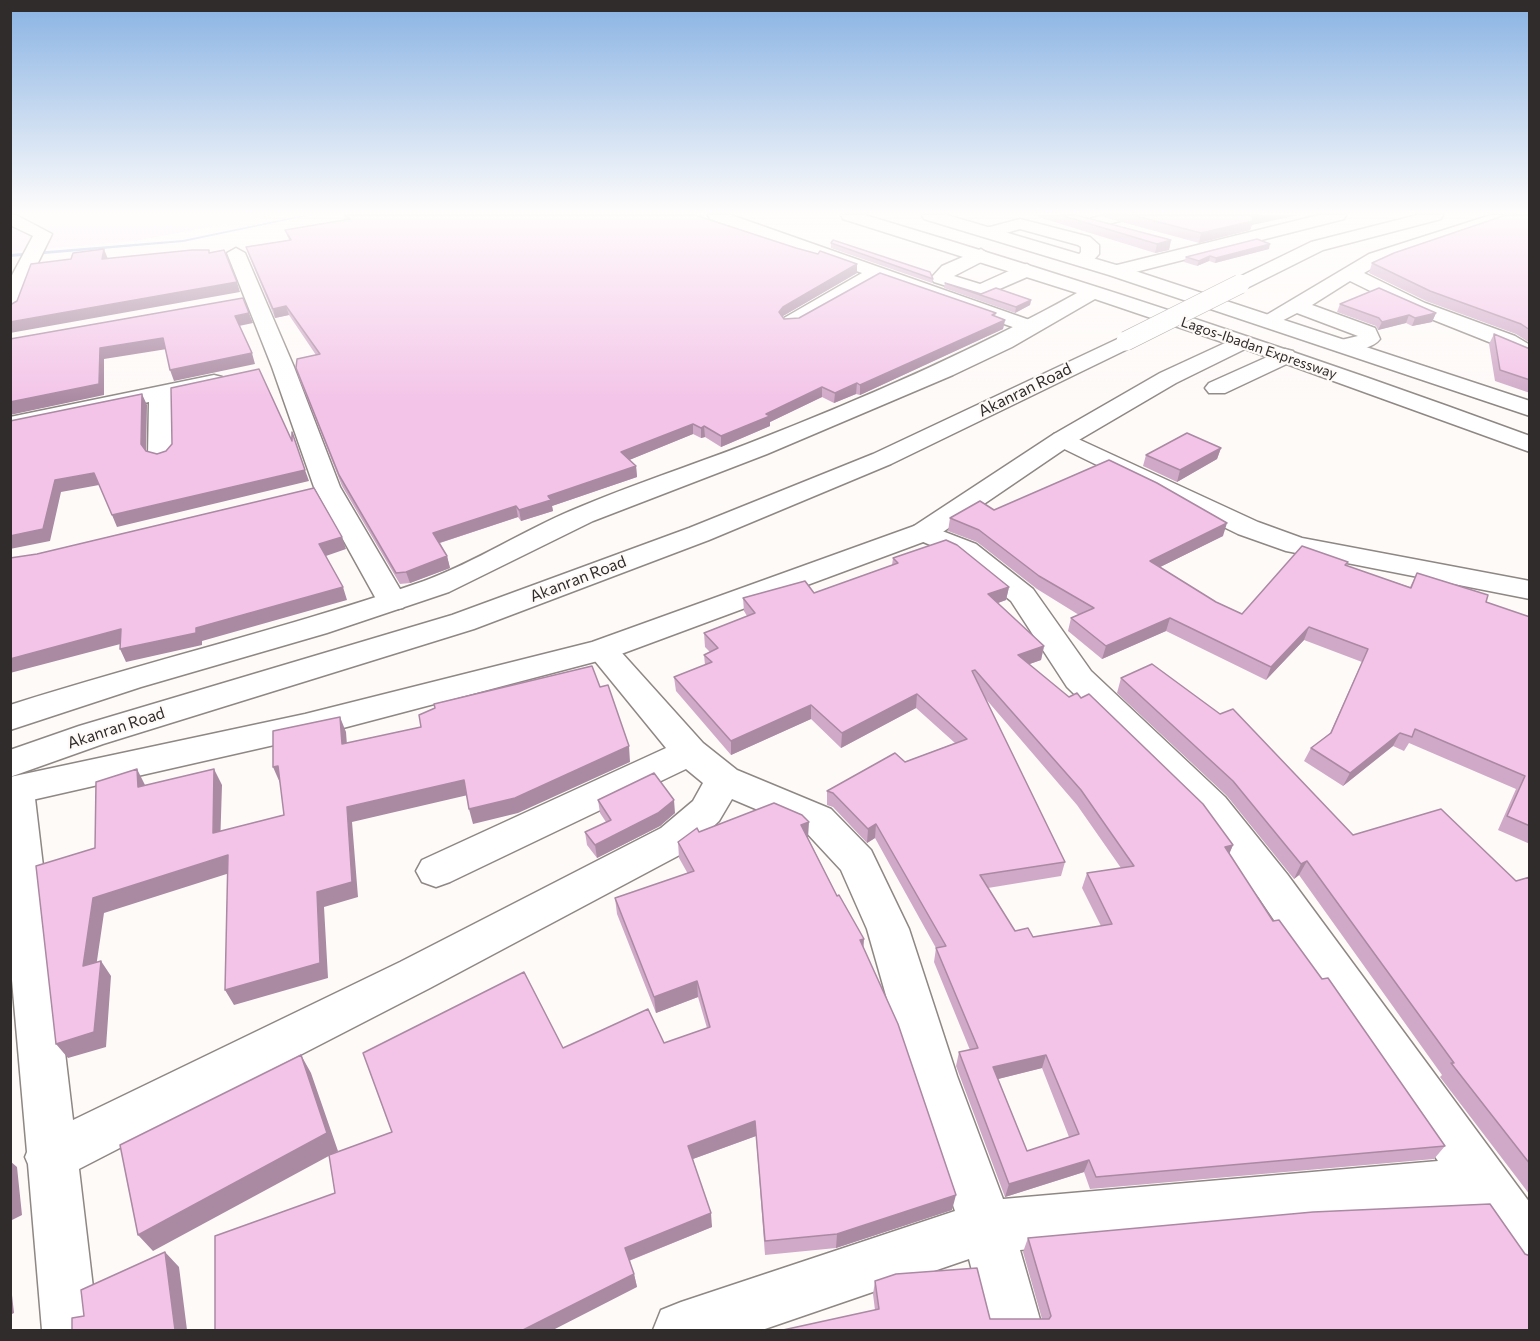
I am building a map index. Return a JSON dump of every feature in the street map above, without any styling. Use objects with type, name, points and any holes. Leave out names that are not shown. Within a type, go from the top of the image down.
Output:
[{"type":"main road","points":[[10,310],[21,278]]},
{"type":"main road","points":[[240,278],[261,372],[315,490],[392,601]]},
{"type":"main road","points":[[791,322],[869,278]]},
{"type":"main road","points":[[890,278],[1031,327]]},
{"type":"main road","points":[[941,278],[981,291],[1001,285],[1014,278]]},
{"type":"main road","name":"Lagos-Ibadan Expressway","points":[[1051,278],[1285,356],[1530,445]]},
{"type":"main road","name":"Lagos-Ibadan Expressway","points":[[1136,278],[1530,409]]},
{"type":"main road","name":"Akanran Road","points":[[12,782],[91,735],[463,622],[699,534],[882,459],[1253,278]]},
{"type":"main road","points":[[1270,321],[1346,278]]},
{"type":"main road","points":[[1359,278],[1418,308],[1507,341],[1530,354]]},
{"type":"main road","points":[[10,718],[129,679],[392,601],[448,582],[583,515],[758,449],[898,391],[1031,327],[1094,291]]},
{"type":"main road","points":[[1296,306],[1368,332],[1369,339],[1345,346]]},
{"type":"main road","points":[[1507,341],[1530,339]]},
{"type":"main road","points":[[70,1330],[67,1283],[50,1157],[12,782],[305,726],[602,650],[924,532],[1063,439],[1168,378],[1243,342]]},
{"type":"main road","points":[[1216,388],[1285,356]]},
{"type":"main road","points":[[10,424],[261,372]]},
{"type":"main road","points":[[160,394],[161,455]]},
{"type":"main road","points":[[1063,439],[1248,528],[1296,545],[1530,590]]},
{"type":"main road","points":[[924,532],[966,550],[1022,595],[1079,679],[1212,807],[1279,896],[1530,1248]]},
{"type":"main road","points":[[602,650],[690,752],[724,780],[817,819],[857,861],[888,929],[933,1076],[987,1227],[1015,1330]]},
{"type":"main road","points":[[436,872],[690,752]]},
{"type":"main road","points":[[50,1157],[415,975],[675,839],[706,811],[724,780]]},
{"type":"main road","points":[[681,1330],[987,1227],[1485,1182]]},
{"type":"building","points":[[26,278],[235,278],[237,282],[10,322],[10,305],[17,301]]},
{"type":"building","points":[[259,278],[834,278],[783,307],[779,312],[784,319],[799,318],[872,278],[893,278],[996,313],[992,315],[1005,320],[860,385],[857,383],[835,393],[822,387],[766,414],[770,416],[721,436],[704,426],[701,428],[693,424],[621,452],[636,466],[548,496],[551,500],[519,510],[516,506],[433,533],[447,556],[406,572],[396,573],[339,475],[296,368],[297,359],[320,354],[286,306],[273,309]]},
{"type":"building","points":[[1402,278],[1530,278],[1530,330],[1521,324],[1430,291]]},
{"type":"building","points":[[945,283],[981,294],[996,288],[1031,300],[1016,307]]},
{"type":"building","points":[[1379,288],[1436,313],[1415,318],[1409,315],[1382,322],[1379,318],[1340,304]]},
{"type":"building","points":[[243,298],[249,313],[235,316],[252,353],[170,370],[163,338],[100,348],[99,384],[10,402],[10,339]]},
{"type":"building","points":[[1494,334],[1530,349],[1530,380],[1500,370]]},
{"type":"building","points":[[259,369],[292,441],[292,432],[305,470],[112,515],[94,473],[55,480],[43,529],[10,536],[10,421],[142,394],[141,444],[146,451],[157,454],[166,451],[172,444],[171,388]]},
{"type":"building","points":[[1187,433],[1221,448],[1180,470],[1146,455]]},
{"type":"building","points":[[1109,460],[1157,483],[1227,523],[1150,561],[1216,602],[1242,614],[1302,546],[1348,562],[1345,565],[1411,588],[1417,573],[1488,595],[1486,602],[1530,617],[1530,826],[1507,816],[1525,776],[1415,729],[1412,737],[1400,733],[1350,773],[1311,748],[1331,733],[1368,649],[1309,627],[1271,667],[1170,618],[1106,646],[1071,618],[1094,608],[1039,576],[979,530],[950,518],[980,501],[994,510]]},
{"type":"building","points":[[314,488],[342,537],[319,544],[343,587],[196,628],[196,633],[120,649],[121,629],[10,659],[10,558],[37,554]]},
{"type":"building","points":[[946,540],[957,545],[1009,587],[988,594],[1044,646],[1018,655],[1069,697],[1077,693],[1081,698],[1089,694],[1203,804],[1233,845],[1225,847],[1273,921],[1279,920],[1322,979],[1328,978],[1445,1146],[1096,1177],[1089,1160],[1009,1184],[959,1052],[978,1048],[936,948],[946,946],[876,824],[868,829],[833,793],[827,791],[895,753],[905,762],[967,739],[917,694],[842,733],[811,705],[731,741],[674,677],[712,662],[704,655],[718,648],[704,633],[755,613],[743,598],[805,581],[814,593],[898,563],[893,558]],"holes":[[[975,670],[1081,790],[1134,866],[1087,873],[1112,924],[1033,937],[1028,928],[1015,931],[980,875],[1065,862],[972,671]],[[1046,1055],[1079,1134],[1027,1151],[993,1067]]]},
{"type":"building","points":[[1152,664],[1220,714],[1233,709],[1353,835],[1441,809],[1516,881],[1530,877],[1530,1164],[1451,1063],[1454,1063],[1307,861],[1301,864],[1233,781],[1121,678]]},
{"type":"building","points":[[592,666],[600,687],[608,685],[629,746],[515,798],[469,809],[464,780],[347,807],[352,882],[317,892],[320,963],[225,990],[228,855],[93,898],[83,966],[101,961],[94,1032],[56,1044],[36,866],[95,848],[96,782],[137,769],[138,787],[214,769],[213,833],[284,815],[278,766],[273,767],[273,731],[340,717],[342,744],[421,727],[419,715],[435,708],[434,704]]},
{"type":"building","points":[[654,773],[674,800],[658,813],[595,845],[585,832],[611,820],[598,800]]},
{"type":"building","points":[[774,803],[802,815],[809,822],[801,825],[837,896],[839,895],[864,939],[860,940],[898,1024],[956,1195],[837,1234],[765,1241],[755,1121],[688,1146],[711,1213],[625,1248],[634,1274],[523,1330],[215,1330],[215,1236],[335,1193],[329,1155],[392,1132],[363,1053],[524,972],[563,1048],[648,1009],[664,1043],[710,1027],[697,981],[654,997],[615,898],[694,871],[678,842],[697,828],[699,832]]},
{"type":"building","points":[[301,1055],[327,1133],[138,1235],[120,1145]]},
{"type":"building","points":[[1490,1204],[1525,1254],[1530,1256],[1530,1330],[783,1330],[879,1309],[875,1281],[896,1274],[977,1268],[990,1319],[1049,1319],[1051,1316],[1028,1238],[1313,1212]]},
{"type":"building","points":[[165,1252],[175,1330],[72,1330],[72,1318],[84,1316],[81,1290]]}]
